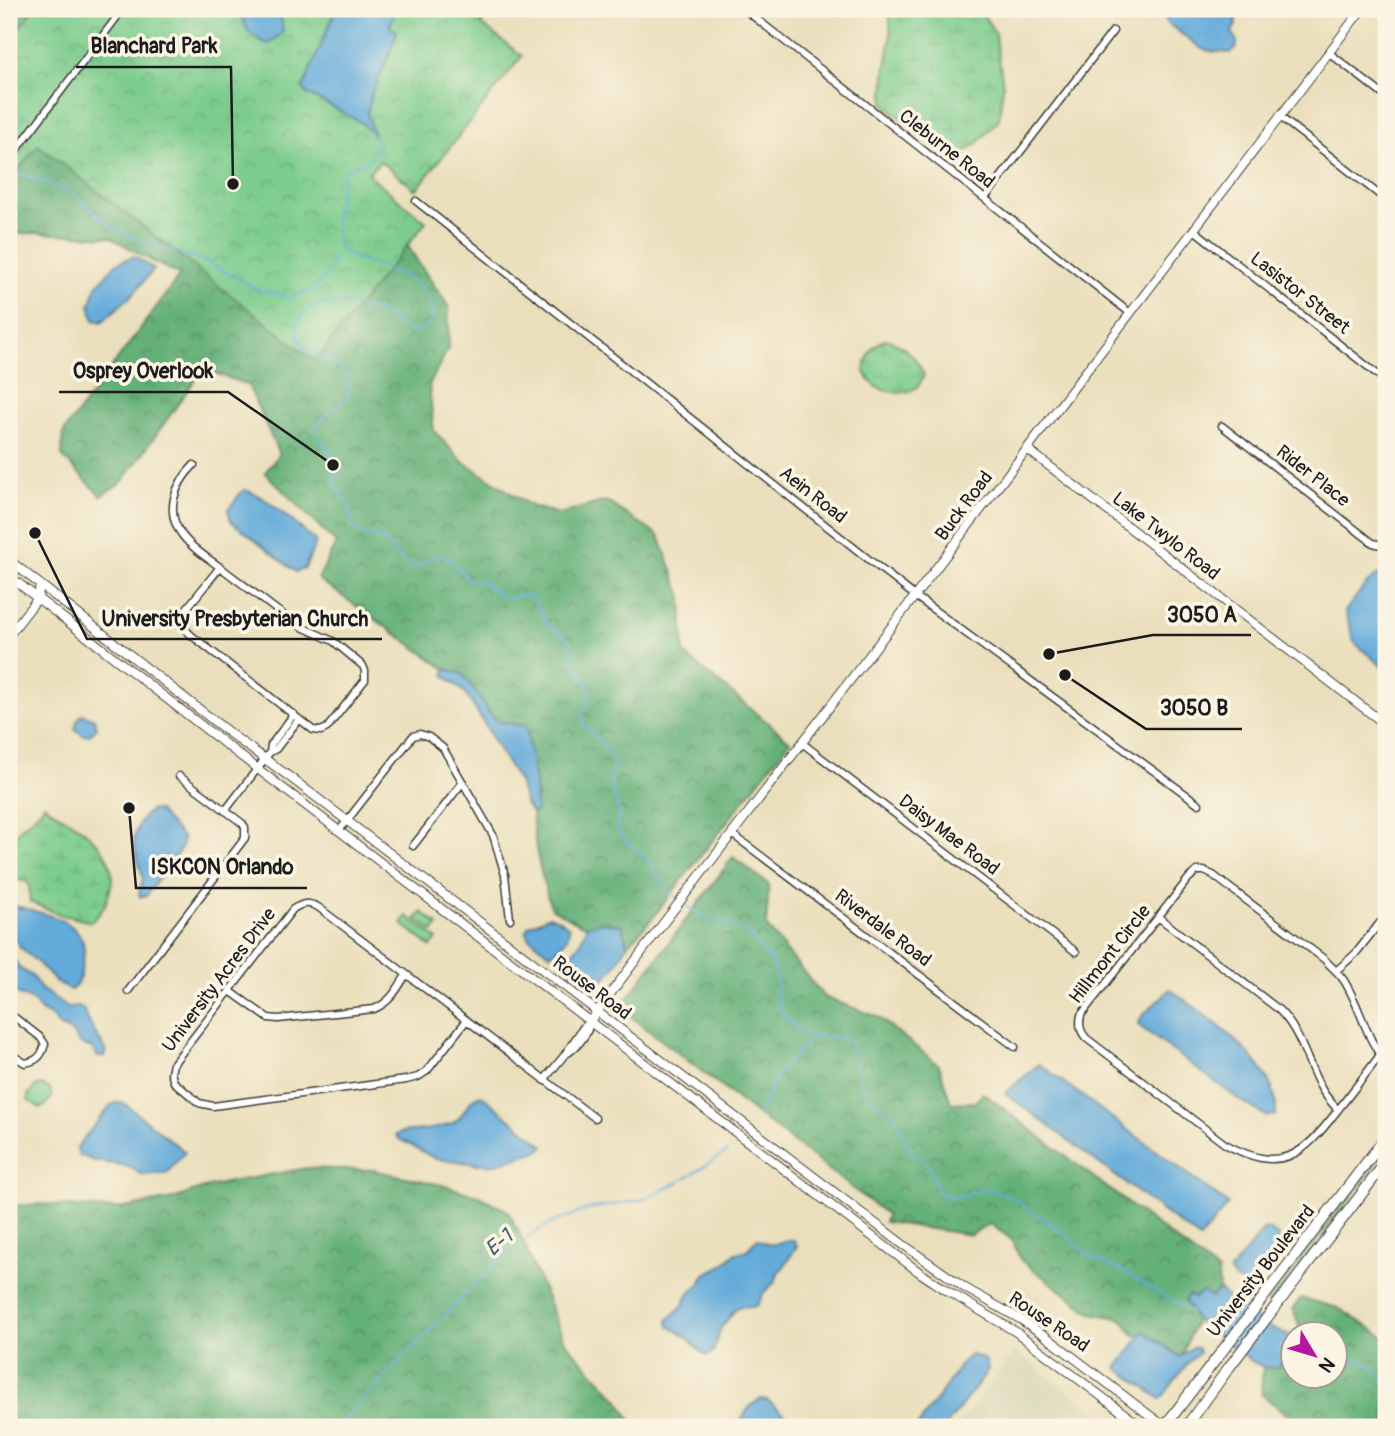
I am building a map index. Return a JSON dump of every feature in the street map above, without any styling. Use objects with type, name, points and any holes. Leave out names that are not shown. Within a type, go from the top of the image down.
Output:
[{"type":"main road","name":"University Boulevard","points":[[1165,1427],[1386,1137]]},
{"type":"main road","name":"University Boulevard","points":[[1186,1427],[1386,1162]]},
{"type":"street","points":[[9,160],[123,9]]},
{"type":"street","name":"Cleburne Road","points":[[744,9],[1130,313]]},
{"type":"street","name":"Buck Road","points":[[544,1080],[573,1047],[584,1027],[1362,9]]},
{"type":"street","points":[[985,198],[1113,31]]},
{"type":"street","points":[[1328,52],[1386,97]]},
{"type":"street","points":[[1279,116],[1386,200]]},
{"type":"street","name":"Aein Road","points":[[416,201],[915,596],[1199,804]]},
{"type":"street","name":"Lasistor Street","points":[[1194,230],[1386,381]]},
{"type":"street","name":"Rider Place","points":[[1222,426],[1373,543],[1386,546]]},
{"type":"street","name":"Lake Twylo Road","points":[[1027,449],[1386,725]]},
{"type":"street","points":[[194,465],[184,475],[173,500],[173,517],[180,534],[192,547],[220,567],[291,621],[333,641],[363,666],[365,680],[327,728],[321,731],[313,730],[183,627],[180,621],[183,613],[220,567]]},
{"type":"street","name":"Rouse Road","points":[[9,560],[926,1262],[1044,1335],[1165,1427]]},
{"type":"street","name":"Rouse Road","points":[[9,576],[257,769],[919,1272],[1016,1332],[1142,1427]]},
{"type":"street","points":[[9,635],[38,598],[40,584]]},
{"type":"street","points":[[225,811],[267,755],[271,745],[297,716]]},
{"type":"street","points":[[339,831],[413,736],[420,734],[429,737],[443,748],[493,835],[505,875],[510,919]]},
{"type":"street","name":"Daisy Mae Road","points":[[802,743],[1076,952]]},
{"type":"street","points":[[128,991],[245,838],[245,827],[242,823],[179,776]]},
{"type":"street","points":[[413,846],[463,782]]},
{"type":"street","name":"Riverdale Road","points":[[732,834],[1015,1048]]},
{"type":"street","name":"Hillmont Circle","points":[[1380,1055],[1318,1136],[1305,1148],[1274,1160],[1243,1154],[1224,1144],[1086,1038],[1079,1023],[1081,1015],[1189,878],[1197,871],[1204,871],[1313,950],[1336,971],[1350,991],[1371,1042],[1386,1063]]},
{"type":"street","name":"University Acres Drive","points":[[466,1021],[427,1072],[418,1077],[213,1106],[200,1102],[174,1082],[171,1073],[173,1064],[293,909],[303,903],[310,903],[595,1118]]},
{"type":"street","points":[[1336,971],[1356,953],[1386,915]]},
{"type":"street","points":[[1158,917],[1287,1018],[1320,1087],[1338,1110]]},
{"type":"street","points":[[230,991],[268,1018],[278,1019],[374,1009],[390,999],[406,975]]},
{"type":"street","points":[[9,1013],[45,1044],[43,1053],[35,1062],[25,1063],[9,1053]]},
{"type":"street","points":[[1380,1055],[1386,1046]]},
{"type":"street","points":[[919,1272],[926,1262]]},
{"type":"shaded area","points":[[1015,1351],[1115,1427],[957,1427]]},
{"type":"green space","points":[[9,9],[34,9],[9,42]]},
{"type":"green space","points":[[34,9],[492,9],[481,24],[522,56],[416,190],[380,161],[368,174],[426,222],[315,361],[38,145],[9,182],[9,42]]},
{"type":"green space","points":[[889,9],[979,9],[995,32],[1003,85],[999,119],[977,144],[957,156],[937,148],[884,104],[885,73],[891,36]]},
{"type":"green space","points":[[37,141],[368,175],[416,259],[449,307],[449,347],[429,385],[434,431],[462,461],[531,506],[559,514],[606,501],[659,536],[682,597],[684,654],[790,741],[650,921],[627,946],[622,925],[602,922],[582,925],[551,908],[534,838],[532,813],[536,812],[525,726],[500,722],[490,714],[463,674],[446,669],[318,579],[336,543],[265,473],[279,454],[248,385],[203,369],[123,481],[101,496],[62,456],[63,433],[180,275],[110,237],[9,234],[9,179]]},
{"type":"green space","points":[[886,339],[909,353],[922,370],[924,376],[918,386],[907,392],[880,388],[870,381],[864,370],[870,352]]},
{"type":"green space","points":[[44,804],[96,842],[108,860],[112,879],[110,890],[104,908],[91,922],[59,914],[30,902],[29,884],[9,879],[11,843],[18,831]]},
{"type":"green space","points":[[733,857],[769,885],[766,926],[824,997],[878,1017],[939,1065],[951,1103],[975,1102],[983,1093],[1218,1272],[1219,1290],[1212,1297],[1195,1298],[1188,1295],[1185,1301],[1196,1320],[1181,1357],[1144,1331],[1140,1336],[1134,1335],[1122,1319],[1091,1313],[1021,1260],[1011,1239],[990,1224],[971,1235],[884,1222],[887,1215],[620,1008]]},
{"type":"green space","points":[[422,912],[438,925],[433,932],[416,919]]},
{"type":"green space","points":[[407,916],[437,939],[431,947],[402,924]]},
{"type":"green space","points":[[42,1085],[50,1089],[52,1096],[45,1106],[40,1108],[28,1100],[28,1095],[36,1086]]},
{"type":"green space","points":[[1386,1147],[1366,1179],[1270,1304],[1267,1302]]},
{"type":"green space","points":[[307,1168],[373,1170],[479,1196],[508,1211],[565,1342],[619,1400],[635,1427],[9,1427],[9,1206],[42,1204],[124,1208],[173,1199],[235,1181]]},
{"type":"green space","points":[[1301,1298],[1338,1308],[1386,1338],[1386,1427],[1303,1427],[1261,1394],[1263,1367],[1277,1368],[1280,1365],[1280,1390],[1350,1390],[1350,1320],[1297,1320],[1293,1309]]},
{"type":"water","points":[[241,9],[273,9],[281,17],[283,32],[269,44],[257,39],[246,27]]},
{"type":"water","points":[[336,9],[402,9],[394,14],[390,25],[397,31],[387,61],[372,92],[367,113],[374,136],[361,122],[307,94],[303,88]]},
{"type":"water","points":[[1169,9],[1241,9],[1232,32],[1237,47],[1230,53],[1202,49],[1167,23],[1165,15]]},
{"type":"water","points":[[134,256],[154,269],[134,293],[102,322],[94,320],[90,305],[97,285],[117,263]]},
{"type":"water","points":[[243,490],[270,503],[316,542],[305,568],[296,572],[231,521],[228,510]]},
{"type":"water","points":[[1386,569],[1386,670],[1354,642],[1345,611],[1367,583]]},
{"type":"water","points":[[446,669],[463,674],[490,714],[500,722],[526,726],[535,783],[536,812],[532,813],[526,806],[519,782],[464,692],[444,675]]},
{"type":"water","points":[[82,714],[95,719],[96,728],[90,735],[83,735],[75,729]]},
{"type":"water","points":[[151,810],[158,811],[183,838],[182,847],[147,895],[140,897],[143,878],[133,842],[138,826]]},
{"type":"water","points":[[9,906],[56,917],[75,929],[84,948],[81,972],[74,988],[71,990],[57,983],[20,947],[9,931]]},
{"type":"water","points":[[549,916],[569,927],[566,940],[550,954],[530,938],[526,931],[528,926]]},
{"type":"water","points":[[601,922],[622,925],[627,946],[614,968],[594,989],[570,973],[565,962],[580,943],[587,926]]},
{"type":"water","points":[[9,954],[19,968],[32,976],[41,989],[68,1008],[80,1007],[84,1010],[106,1050],[104,1057],[98,1057],[92,1048],[80,1044],[72,1032],[60,1027],[33,1001],[17,994],[9,984]]},
{"type":"water","points":[[1170,989],[1216,1023],[1259,1066],[1275,1098],[1276,1115],[1266,1116],[1238,1099],[1138,1025],[1142,1016]]},
{"type":"water","points":[[1039,1064],[1228,1204],[1200,1239],[1005,1093]]},
{"type":"water","points":[[481,1095],[544,1146],[541,1150],[489,1166],[484,1163],[436,1159],[396,1135],[453,1123],[472,1099]]},
{"type":"water","points":[[118,1102],[125,1104],[185,1152],[167,1173],[142,1175],[125,1166],[79,1156],[77,1147],[111,1105]]},
{"type":"water","points":[[1267,1229],[1278,1236],[1281,1244],[1252,1282],[1247,1285],[1242,1283],[1233,1277],[1230,1271],[1263,1230]]},
{"type":"water","points":[[757,1239],[772,1245],[794,1240],[797,1246],[758,1304],[753,1307],[741,1306],[735,1310],[721,1328],[713,1352],[708,1356],[669,1326],[668,1320],[684,1304],[689,1293],[700,1284],[705,1274],[723,1265],[734,1254],[747,1250]]},
{"type":"water","points":[[1219,1290],[1245,1311],[1280,1332],[1280,1365],[1277,1368],[1263,1367],[1253,1362],[1196,1320],[1185,1300],[1188,1295],[1195,1298],[1203,1292],[1212,1297]]},
{"type":"water","points":[[1144,1331],[1180,1357],[1192,1347],[1198,1348],[1199,1353],[1188,1363],[1161,1399],[1117,1368]]},
{"type":"water","points":[[971,1355],[986,1361],[988,1368],[985,1375],[945,1427],[917,1427],[965,1359]]},
{"type":"water","points":[[761,1399],[767,1400],[801,1427],[744,1427],[741,1423],[746,1412]]},
{"type":"waterway","points":[[369,131],[379,144],[373,156],[344,172],[335,218],[338,243],[350,256],[398,273],[417,284],[429,301],[432,317],[427,327],[414,331],[379,312],[334,303],[312,308],[298,323],[298,335],[303,346],[340,367],[349,381],[348,397],[324,417],[316,429],[319,439],[337,463],[335,485],[349,505],[352,526],[362,534],[384,540],[408,567],[417,566],[433,557],[447,556],[469,580],[483,581],[501,597],[532,597],[547,623],[570,641],[571,658],[587,680],[590,690],[582,718],[583,724],[605,747],[615,763],[610,780],[619,812],[619,832],[625,841],[643,854],[668,891],[677,898]]},
{"type":"waterway","points":[[14,172],[72,192],[109,225],[142,241],[203,260],[260,290],[291,297],[312,290],[324,278],[335,258]]},
{"type":"waterway","points":[[682,902],[709,919],[750,934],[771,960],[782,1014],[789,1021],[807,1035],[846,1038],[851,1042],[861,1084],[872,1100],[896,1117],[906,1144],[929,1165],[939,1192],[952,1198],[988,1189],[1006,1195],[1042,1217],[1090,1256],[1124,1272],[1192,1312]]},
{"type":"waterway","name":"E-1","points":[[758,1117],[777,1074],[814,1036]]},
{"type":"waterway","name":"E-1","points":[[337,1427],[508,1250],[547,1225],[588,1209],[642,1200],[679,1182],[727,1152]]},
{"type":"waterway","points":[[1350,1358],[1370,1364],[1386,1381]]},
{"type":"place","name":"Blanchard Park","points":[[233,184]]},
{"type":"place","name":"Osprey Overlook","points":[[333,465]]},
{"type":"place","name":"University Presbyterian Church","points":[[35,533]]},
{"type":"place","name":"3050 A","points":[[1049,654]]},
{"type":"place","name":"3050 B","points":[[1065,675]]},
{"type":"place","name":"ISKCON Orlando","points":[[129,808]]}]
